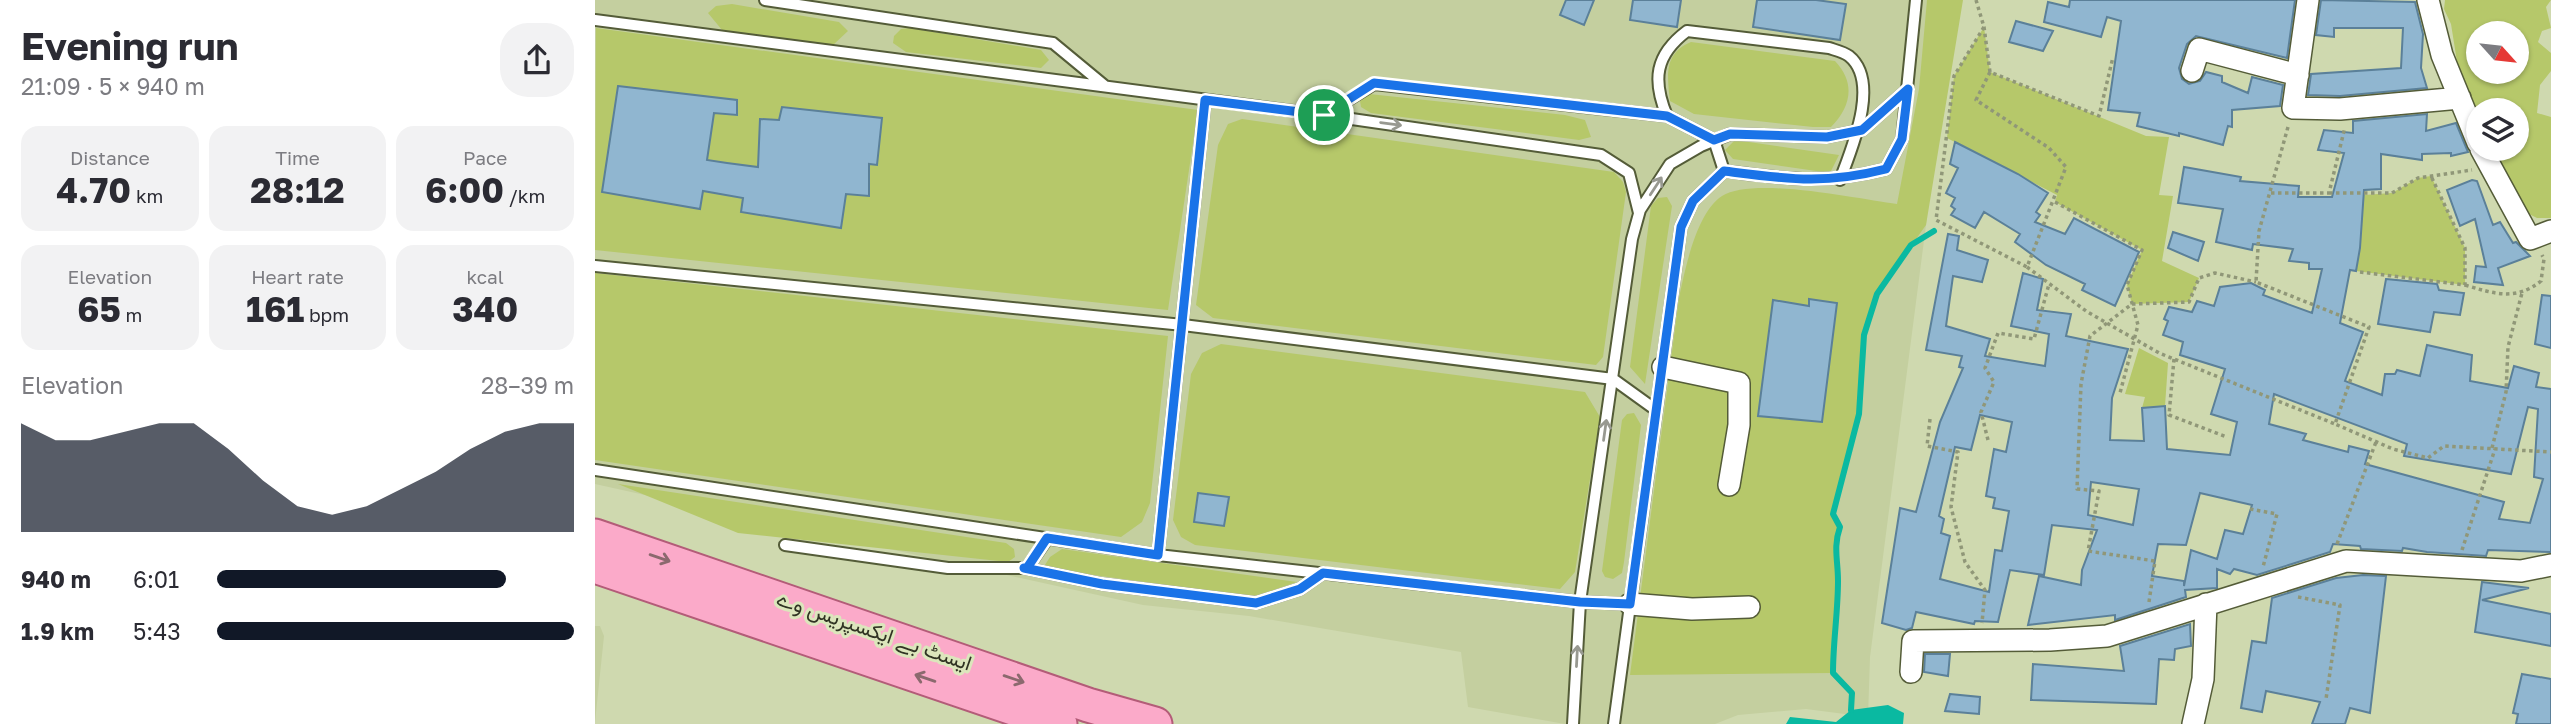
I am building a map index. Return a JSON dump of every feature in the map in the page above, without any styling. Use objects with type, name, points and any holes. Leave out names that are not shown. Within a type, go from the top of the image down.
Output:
[{"type":"main road","name":"ایسٹ بے ایکسپریس وے","points":[[595,536],[1088,705],[1155,724]]},
{"type":"main road","name":"ایسٹ بے ایکسپریس وے","points":[[595,566],[1060,724]]},
{"type":"street","points":[[2308,0],[2293,108],[2350,108],[2460,98]]},
{"type":"street","points":[[2428,0],[2442,55],[2466,113]]},
{"type":"street","points":[[2192,71],[2199,49],[2298,75]]},
{"type":"street","points":[[2487,161],[2542,235]]},
{"type":"street","points":[[1663,367],[1739,383],[1739,425],[1729,485]]},
{"type":"street","points":[[1911,671],[1913,641],[2050,640],[2107,636],[2346,561],[2521,571],[2551,565]]},
{"type":"street","points":[[1630,604],[1692,609],[1749,607]]},
{"type":"street","points":[[2193,724],[2203,679],[2206,604]]},
{"type":"lane","points":[[765,0],[1053,43],[1105,86]]},
{"type":"lane","points":[[1724,171],[1805,181],[1839,180],[1886,169],[1902,139],[1916,0]]},
{"type":"lane","points":[[595,20],[1324,115],[1601,155],[1629,173],[1639,213]]},
{"type":"lane","points":[[1667,116],[1657,93],[1660,63],[1671,43],[1687,31],[1829,48],[1848,54],[1857,65],[1861,82],[1859,131],[1839,180]]},
{"type":"lane","points":[[1324,115],[1374,83],[1667,116],[1714,140],[1724,171]]},
{"type":"lane","points":[[1573,724],[1580,602],[1632,239],[1639,213],[1669,164],[1714,140],[1730,134],[1827,137],[1859,131],[1881,116],[1908,89]]},
{"type":"lane","points":[[1158,555],[1205,100]]},
{"type":"lane","points":[[1614,724],[1681,227],[1693,201],[1724,171]]},
{"type":"lane","points":[[595,266],[1183,325],[1613,379],[1656,410]]},
{"type":"lane","points":[[595,470],[1158,555],[1580,602],[1630,604]]},
{"type":"lane","points":[[1024,568],[1027,568],[1047,538]]},
{"type":"lane","points":[[785,545],[949,568],[1024,568],[1102,584],[1256,603],[1300,589],[1323,573]]},
{"type":"path","points":[[1976,0],[1984,26],[1990,72],[1976,100],[2049,148],[2066,167],[2055,202],[2027,267]]},
{"type":"path","points":[[1984,26],[1954,76],[1936,220],[2027,267],[2105,322],[2174,359],[2376,442],[2428,458],[2444,446],[2551,452]]},
{"type":"path","points":[[1990,72],[2099,116],[2113,57]]},
{"type":"path","points":[[2256,282],[2259,231],[2293,108]]},
{"type":"path","points":[[2329,193],[2350,108]]},
{"type":"path","points":[[2270,194],[2392,193],[2418,178],[2491,168]]},
{"type":"path","points":[[2431,176],[2465,248],[2465,285]]},
{"type":"path","points":[[2055,202],[2142,250],[2127,285],[2137,325],[2120,393]]},
{"type":"path","points":[[2360,272],[2465,285],[2497,295],[2527,292],[2541,281],[2544,259],[2542,235]]},
{"type":"path","points":[[2146,623],[2155,561],[2088,551],[2099,491],[2077,489],[2081,384],[2090,336],[2132,304],[2189,302],[2199,278],[2215,273],[2256,282],[2369,327],[2335,425]]},
{"type":"path","points":[[1989,440],[1981,412],[1994,382],[1985,368],[1998,333],[2034,340],[2049,284]]},
{"type":"path","points":[[2456,567],[2493,449],[2506,392],[2508,346],[2522,292]]},
{"type":"path","points":[[2174,359],[2169,415],[2227,437]]},
{"type":"path","points":[[1930,419],[1927,446],[1958,452],[1951,506],[1965,562],[1985,590],[1980,640]]},
{"type":"path","points":[[2338,564],[2337,543],[2376,442]]},
{"type":"path","points":[[2250,509],[2277,514],[2258,589],[2340,605],[2326,699]]},
{"type":"shaded area","points":[[595,0],[1948,0],[1926,225],[1870,657],[1868,717],[1806,709],[1738,715],[1715,724],[1565,724],[1468,707],[1461,652],[1249,616],[1143,605],[595,484]]},
{"type":"shaded area","points":[[595,626],[600,626],[604,636],[595,722]]},
{"type":"green space","points":[[1927,0],[1963,0],[1926,225],[1877,294],[1864,335],[1859,414],[1833,514],[1840,527],[1836,548],[1838,593],[1833,673],[1630,675],[1679,298],[1688,258],[1699,228],[1713,204],[1722,196],[1737,190],[1781,188],[1897,204],[1919,89]]},
{"type":"green space","points":[[2445,0],[2551,0],[2546,7],[2551,28],[2542,31],[2538,42],[2551,53],[2551,71],[2540,85],[2537,113],[2551,117],[2551,218],[2537,218],[2519,209],[2499,161],[2529,161],[2529,98],[2471,98],[2458,68],[2451,24],[2444,9]]},
{"type":"green space","points":[[732,4],[839,22],[848,31],[833,45],[722,30],[708,13],[716,6]]},
{"type":"green space","points":[[1984,27],[1990,72],[2146,136],[2169,137],[2159,195],[2173,196],[2162,261],[2199,278],[2189,302],[2132,304],[2127,285],[2142,250],[2055,202],[2057,195],[1947,138],[1954,76]]},
{"type":"green space","points":[[596,28],[1198,110],[1168,310],[595,250]]},
{"type":"green space","points":[[910,28],[1041,50],[1049,60],[1041,68],[906,52],[893,43],[894,36],[901,29]]},
{"type":"green space","points":[[1691,42],[1835,61],[1846,78],[1847,103],[1831,127],[1694,114],[1670,101],[1668,82],[1669,66],[1676,52]]},
{"type":"green space","points":[[1369,94],[1565,115],[1585,120],[1591,137],[1579,140],[1371,113],[1361,107],[1360,101]]},
{"type":"green space","points":[[1242,119],[1614,172],[1623,182],[1626,192],[1603,357],[1596,365],[1213,318],[1196,305],[1218,145],[1228,124]]},
{"type":"green space","points":[[1735,140],[1839,155],[1830,173],[1733,159],[1725,150]]},
{"type":"green space","points":[[2431,176],[2465,248],[2465,285],[2356,271],[2364,195],[2392,193],[2418,178]]},
{"type":"green space","points":[[1667,197],[1672,206],[1645,384],[1630,367],[1651,206],[1658,198]]},
{"type":"green space","points":[[595,273],[1168,336],[1150,503],[1142,522],[1121,537],[595,460]]},
{"type":"green space","points":[[1221,344],[1585,392],[1600,417],[1575,572],[1560,589],[1195,545],[1181,537],[1173,520],[1191,374],[1202,353]]},
{"type":"green space","points":[[2139,348],[2168,363],[2165,406],[2142,408],[2145,397],[2125,394]]},
{"type":"green space","points":[[1634,413],[1641,425],[1624,562],[1622,573],[1613,579],[1605,577],[1602,571],[1622,420],[1627,414]]},
{"type":"green space","points":[[618,484],[1006,543],[1014,549],[1015,557],[1008,562],[738,533]]},
{"type":"green space","points":[[1062,549],[1297,582],[1253,597],[1043,568],[1050,557]]},
{"type":"water","points":[[1888,705],[1904,713],[1903,724],[1786,724],[1790,717],[1836,722],[1851,710]]},
{"type":"building","points":[[1566,0],[1594,0],[1584,25],[1560,15]]},
{"type":"building","points":[[1633,0],[1681,0],[1677,27],[1630,20]]},
{"type":"building","points":[[1757,0],[1816,0],[1846,4],[1840,40],[1753,27]]},
{"type":"building","points":[[2070,0],[2295,0],[2287,58],[2196,36],[2187,44],[2179,68],[2182,79],[2189,84],[2200,81],[2206,72],[2222,76],[2222,82],[2248,93],[2252,77],[2283,85],[2280,106],[2232,110],[2232,127],[2228,126],[2223,145],[2179,133],[2179,136],[2137,126],[2140,113],[2108,110],[2121,21],[2107,17],[2101,37],[2044,22],[2048,2],[2069,7]]},
{"type":"building","points":[[2321,0],[2415,2],[2423,34],[2421,68],[2427,88],[2340,96],[2308,95],[2311,74],[2401,68],[2403,28],[2334,28],[2334,37],[2316,35]]},
{"type":"building","points":[[2016,21],[2053,31],[2043,51],[2009,42]]},
{"type":"building","points":[[618,86],[737,100],[737,115],[714,113],[707,160],[758,167],[760,119],[779,120],[782,107],[882,118],[877,165],[869,164],[869,196],[846,194],[841,228],[741,212],[743,198],[703,191],[700,209],[602,192]]},
{"type":"building","points":[[2427,114],[2426,131],[2456,123],[2466,152],[2451,156],[2451,153],[2422,154],[2422,160],[2381,154],[2381,189],[2364,190],[2356,271],[2350,270],[2340,323],[2363,332],[2345,381],[2382,395],[2385,374],[2395,374],[2397,370],[2420,376],[2427,345],[2472,355],[2470,381],[2508,388],[2514,366],[2539,373],[2536,387],[2551,389],[2551,552],[2488,550],[2486,556],[2403,548],[2402,551],[2361,549],[2360,546],[2333,544],[2330,552],[2257,575],[2234,569],[2230,574],[2217,569],[2217,588],[2185,590],[2186,597],[2115,620],[2115,615],[2028,625],[2039,576],[2081,585],[2082,570],[2097,530],[2052,525],[2044,575],[2010,570],[1998,622],[1975,621],[1974,624],[1916,612],[1912,628],[1906,630],[1882,623],[1900,508],[1916,512],[1940,422],[1963,368],[1959,367],[1962,356],[1926,350],[1948,234],[1959,236],[1957,250],[1988,260],[1982,282],[1953,276],[1946,326],[1990,339],[1985,356],[2045,366],[2049,334],[2011,326],[2023,273],[2043,279],[2037,310],[2071,314],[2066,336],[2128,349],[2112,398],[2110,440],[2144,441],[2142,408],[2165,406],[2167,449],[2230,455],[2237,422],[2211,414],[2225,369],[2180,355],[2183,342],[2163,335],[2168,321],[2164,319],[2169,307],[2192,312],[2197,301],[2214,306],[2220,287],[2251,283],[2265,290],[2263,295],[2312,313],[2322,269],[2309,269],[2309,263],[2289,261],[2293,249],[2253,244],[2252,250],[2216,242],[2223,209],[2178,203],[2184,167],[2241,177],[2240,181],[2299,186],[2298,197],[2332,197],[2344,153],[2318,150],[2324,130],[2353,133],[2353,121]],"holes":[[[2274,394],[2407,444],[2404,456],[2511,474],[2528,407],[2538,409],[2534,477],[2543,479],[2530,523],[2499,519],[2504,502],[2365,464],[2369,451],[2349,446],[2348,452],[2303,440],[2306,434],[2269,424]],[[1980,415],[2012,422],[2006,452],[1994,449],[1986,496],[1995,498],[1993,508],[2009,511],[2002,551],[1995,550],[1989,592],[1940,579],[1950,536],[1941,533],[1944,519],[1939,516],[1955,447],[1971,450]],[[2091,482],[2139,489],[2133,525],[2088,515]],[[2200,493],[2252,505],[2243,534],[2225,530],[2217,559],[2191,550],[2184,586],[2184,581],[2152,576],[2158,544],[2186,545]]]},
{"type":"building","points":[[1955,142],[2018,174],[2048,193],[2036,212],[2040,215],[2035,222],[2065,234],[2074,218],[2139,252],[2115,306],[2082,290],[2085,284],[2046,265],[2015,242],[2020,234],[1984,212],[1975,228],[1951,215],[1955,209],[1951,206],[1955,198],[1946,193],[1958,168],[1950,164]]},
{"type":"building","points":[[2472,180],[2477,181],[2493,225],[2500,222],[2513,243],[2516,242],[2530,256],[2498,268],[2503,285],[2474,282],[2476,266],[2486,267],[2475,219],[2460,226],[2447,190]]},
{"type":"building","points":[[2173,232],[2204,242],[2198,261],[2168,248]]},
{"type":"building","points":[[2386,279],[2437,284],[2439,290],[2464,293],[2460,315],[2434,312],[2430,332],[2378,324]]},
{"type":"building","points":[[2542,295],[2551,296],[2551,348],[2535,344]]},
{"type":"building","points":[[1809,299],[1837,303],[1822,422],[1758,416],[1773,300],[1809,306]]},
{"type":"building","points":[[1198,493],[1229,497],[1224,526],[1194,522]]},
{"type":"building","points":[[2386,576],[2370,713],[2350,708],[2345,724],[2312,724],[2320,702],[2266,691],[2262,712],[2241,708],[2252,641],[2266,643],[2272,598],[2336,578]]},
{"type":"building","points":[[2482,582],[2529,588],[2482,600],[2551,614],[2551,646],[2475,632]]},
{"type":"building","points":[[2190,624],[2191,646],[2175,649],[2174,660],[2159,659],[2156,704],[2031,700],[2033,664],[2124,671],[2120,646]]},
{"type":"building","points":[[1925,654],[1950,654],[1948,676],[1924,672]]},
{"type":"building","points":[[2522,674],[2551,679],[2551,724],[2516,724],[2518,714],[2513,713]]},
{"type":"building","points":[[1950,694],[1980,697],[1979,714],[1945,711]]},
{"type":"waterway","points":[[1851,710],[1852,693],[1833,673],[1838,593],[1836,547],[1840,527],[1833,514],[1859,414],[1864,335],[1877,294],[1911,245],[1934,231]]},
{"type":"route","points":[[1374,83],[1667,116],[1714,140],[1730,134],[1827,137],[1862,130],[1881,116],[1908,89],[1902,139],[1886,169],[1845,179],[1805,181],[1724,171],[1693,201],[1681,227],[1630,604],[1580,602],[1323,573],[1300,589],[1256,603],[1102,584],[1024,568],[1027,568],[1047,538],[1158,555],[1205,100],[1324,115],[1374,83]]}]
